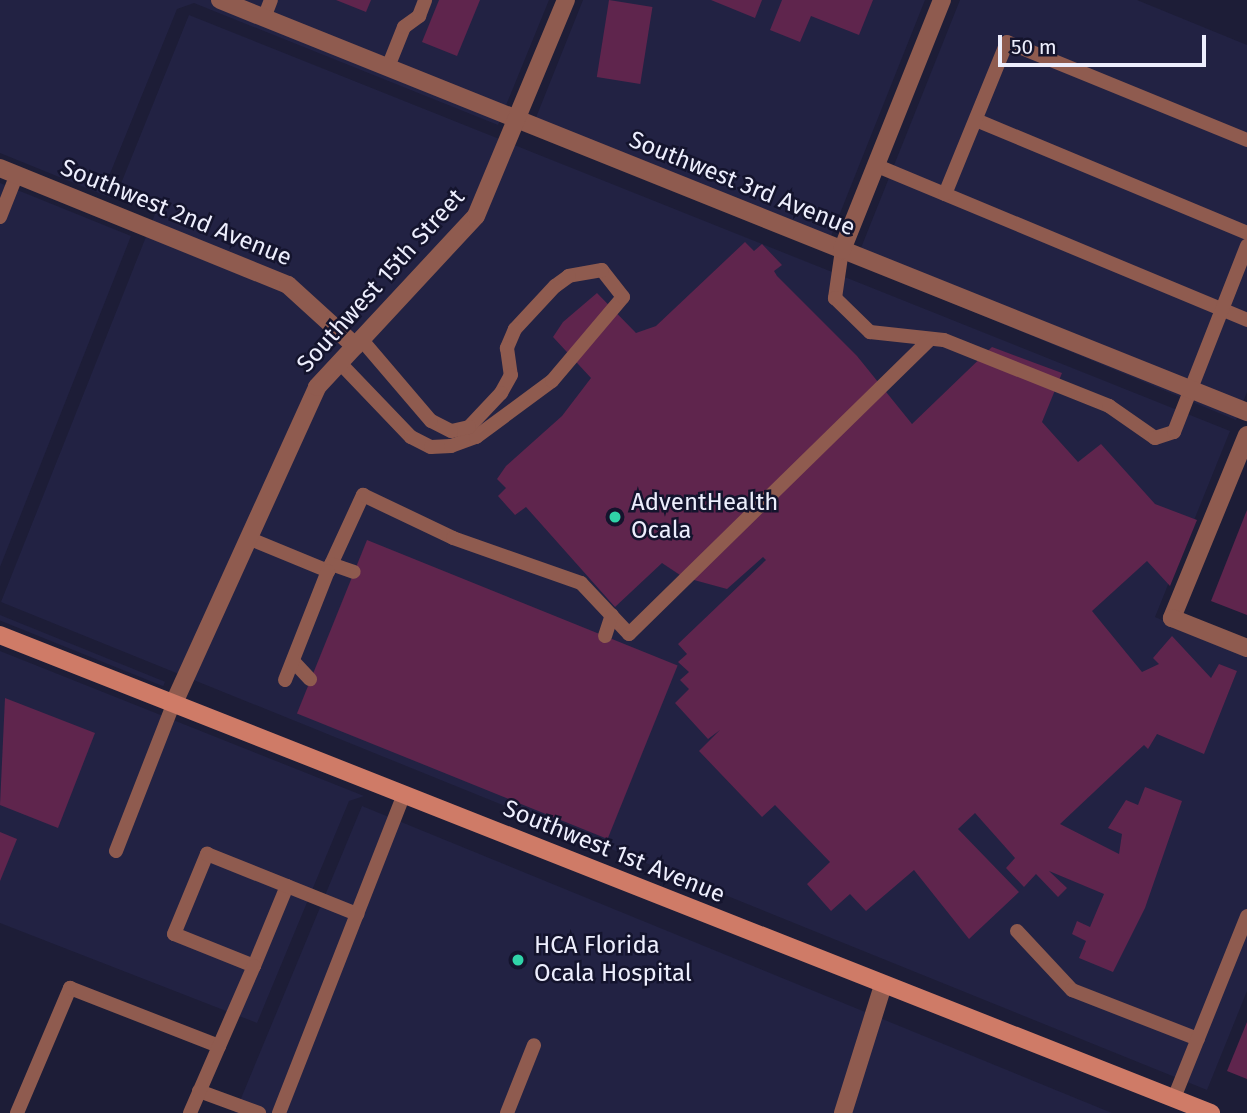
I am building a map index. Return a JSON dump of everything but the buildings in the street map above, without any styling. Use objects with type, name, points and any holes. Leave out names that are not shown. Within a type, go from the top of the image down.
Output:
[{"type":"street","name":"Southwest 3rd Avenue","points":[[220,0],[1247,412]]},
{"type":"street","name":"Southwest 15th Street","points":[[173,705],[317,387],[475,216],[566,0]]},
{"type":"street","points":[[842,250],[942,0]]},
{"type":"street","name":"Southwest 2nd Avenue","points":[[8,171],[288,285],[358,342]]},
{"type":"street","points":[[1247,435],[1172,618],[1247,648]]},
{"type":"street","name":"Southwest 1st Avenue","points":[[0,635],[1211,1113]]},
{"type":"street","points":[[843,1113],[883,985]]},
{"type":"lane","points":[[264,18],[271,0]]},
{"type":"lane","points":[[388,67],[404,27],[419,16],[425,0]]},
{"type":"lane","points":[[945,194],[1007,42],[1247,140]]},
{"type":"lane","points":[[976,120],[1247,233]]},
{"type":"lane","points":[[875,165],[1247,320]]},
{"type":"lane","points":[[0,217],[8,171]]},
{"type":"lane","points":[[842,250],[835,299],[870,332],[930,339],[1109,406],[1155,438],[1174,432],[1188,388],[1247,246]]},
{"type":"lane","points":[[339,362],[411,437],[431,447],[451,446],[476,437],[552,381],[623,297],[602,270],[569,276],[555,286],[515,329],[507,348],[511,375],[501,393],[469,427],[451,431],[431,421],[358,342]]},
{"type":"lane","points":[[285,680],[363,495],[453,538],[581,583],[629,634],[930,339]]},
{"type":"lane","points":[[248,538],[330,568],[354,572]]},
{"type":"lane","points":[[606,636],[612,615]]},
{"type":"lane","points":[[293,661],[310,679]]},
{"type":"lane","points":[[116,851],[173,705]]},
{"type":"lane","points":[[279,1113],[403,796]]},
{"type":"lane","points":[[254,966],[174,934],[207,854],[356,914]]},
{"type":"lane","points":[[190,1113],[287,886]]},
{"type":"lane","points":[[1174,1098],[1247,916]]},
{"type":"lane","points":[[1017,931],[1072,990],[1198,1039]]},
{"type":"lane","points":[[17,1113],[70,988],[219,1046]]},
{"type":"lane","points":[[507,1113],[534,1045]]},
{"type":"lane","points":[[199,1091],[259,1113]]},
{"type":"shaded area","points":[[0,0],[549,0],[498,125],[194,3],[177,9],[105,186],[111,198],[0,153]]},
{"type":"shaded area","points":[[583,0],[925,0],[825,251],[531,130]]},
{"type":"shaded area","points":[[960,0],[1137,0],[1247,45],[1247,392],[1236,420],[855,263]]},
{"type":"shaded area","name":"AdventHealth Ocala","points":[[189,15],[1230,431],[1155,617],[1247,657],[1247,991],[1207,1090],[1,602],[159,204],[118,191]]},
{"type":"shaded area","points":[[0,183],[131,236],[0,567]]},
{"type":"shaded area","points":[[0,615],[165,682],[163,686],[0,620]]},
{"type":"shaded area","points":[[0,651],[364,796],[349,801],[257,1023],[0,923]]},
{"type":"shaded area","name":"HCA Florida Ocala Hospital","points":[[362,806],[1112,1113],[235,1113]]},
{"type":"place","name":"AdventHealth Ocala","points":[[615,517]]},
{"type":"place","name":"HCA Florida Ocala Hospital","points":[[518,960]]}]
